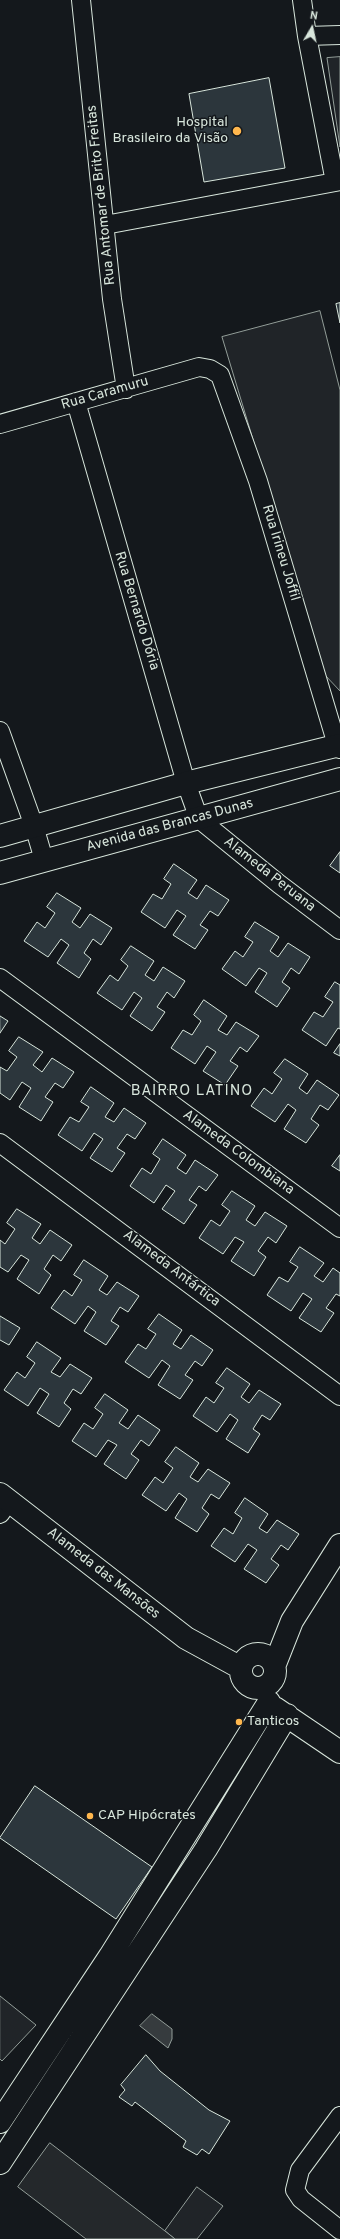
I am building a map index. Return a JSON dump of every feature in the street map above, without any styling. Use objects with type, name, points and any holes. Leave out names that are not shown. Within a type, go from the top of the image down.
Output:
[{"type":"street","name":"Rua Antomar de Brito Freitas","points":[[81,0],[112,299],[126,389]]},
{"type":"street","points":[[105,225],[337,181],[307,36],[302,0]]},
{"type":"street","points":[[307,36],[340,35]]},
{"type":"street","name":"Rua Caramuru","points":[[0,424],[126,389],[187,370],[199,367],[210,368]]},
{"type":"street","name":"Rua Irineu Joffil","points":[[210,368],[222,379],[258,481],[339,746]]},
{"type":"street","name":"Rua Bernardo Dória","points":[[76,402],[186,783],[199,819]]},
{"type":"street","points":[[0,731],[34,826],[44,860]]},
{"type":"street","points":[[0,836],[186,783],[339,746]]},
{"type":"street","name":"Avenida das Brancas Dunas","points":[[0,873],[340,780]]},
{"type":"street","name":"Alameda Peruana","points":[[199,819],[279,884],[340,930]]},
{"type":"street","name":"Alameda Colombiana","points":[[0,978],[340,1228]]},
{"type":"street","name":"Alameda Antártica","points":[[0,1143],[340,1396]]},
{"type":"street","name":"Alameda das Mansões","points":[[3,1503],[186,1638],[208,1650],[261,1673],[288,1715],[340,1752]]},
{"type":"street","points":[[0,2122],[110,1956],[261,1673],[340,1545]]},
{"type":"street","points":[[0,2163],[206,1849],[288,1715]]},
{"type":"street","points":[[340,2116],[300,2170],[294,2190],[301,2200],[340,2230]]},
{"type":"shaded area","points":[[340,57],[340,147],[327,58]]},
{"type":"shaded area","points":[[320,311],[340,390],[340,691],[324,674],[222,337]]},
{"type":"shaded area","points":[[0,1996],[36,2025],[2,2061],[0,2059]]},
{"type":"shaded area","points":[[152,2014],[172,2029],[172,2039],[168,2048],[140,2026]]},
{"type":"shaded area","points":[[50,2143],[175,2239],[86,2239],[18,2187]]},
{"type":"shaded area","points":[[197,2187],[223,2206],[197,2239],[175,2239],[165,2231]]},
{"type":"building","name":"Hospital Brasileiro da Visão","points":[[269,78],[285,168],[204,182],[189,94]]},
{"type":"building","points":[[340,303],[340,323],[336,304]]},
{"type":"building","points":[[340,852],[340,873],[330,866]]},
{"type":"building","points":[[174,864],[197,880],[188,893],[197,899],[206,885],[229,900],[218,916],[210,911],[200,925],[208,930],[195,949],[173,935],[186,916],[177,910],[165,928],[141,912],[153,894],[162,899],[171,884],[164,879]]},
{"type":"building","points":[[57,893],[81,908],[72,922],[80,928],[90,914],[112,928],[101,945],[93,939],[84,953],[91,959],[79,978],[57,963],[69,945],[61,939],[48,957],[24,941],[37,922],[45,928],[55,913],[47,907]]},
{"type":"building","points":[[255,922],[279,937],[270,951],[278,957],[288,943],[310,957],[299,974],[291,968],[282,982],[290,988],[277,1007],[255,992],[267,973],[259,968],[246,986],[222,969],[235,951],[243,957],[253,942],[245,937]]},
{"type":"building","points":[[131,946],[154,961],[145,975],[154,981],[163,967],[185,981],[174,998],[167,992],[157,1007],[165,1012],[152,1031],[130,1016],[142,998],[134,992],[122,1010],[97,993],[110,975],[118,981],[128,966],[121,960]]},
{"type":"building","points":[[335,982],[340,985],[340,1029],[338,1028],[326,1046],[302,1030],[314,1012],[323,1017],[333,1002],[325,997]]},
{"type":"building","points":[[204,1000],[227,1016],[218,1030],[227,1035],[236,1022],[259,1036],[247,1052],[240,1047],[230,1061],[238,1066],[225,1085],[203,1071],[216,1052],[207,1046],[195,1064],[171,1048],[183,1030],[192,1035],[201,1021],[194,1015]]},
{"type":"building","points":[[0,1016],[8,1021],[0,1033]]},
{"type":"building","points":[[19,1037],[43,1052],[33,1065],[42,1072],[52,1058],[74,1072],[63,1088],[55,1083],[45,1097],[53,1102],[41,1121],[19,1107],[31,1088],[22,1082],[10,1100],[0,1093],[0,1067],[7,1071],[17,1057],[9,1051]]},
{"type":"building","points":[[340,1044],[340,1056],[334,1053]]},
{"type":"building","points":[[285,1059],[308,1074],[299,1088],[307,1094],[317,1080],[339,1095],[328,1110],[320,1105],[311,1119],[319,1125],[306,1143],[284,1129],[296,1110],[288,1104],[275,1122],[251,1106],[264,1088],[272,1094],[282,1079],[274,1073]]},
{"type":"building","points":[[91,1087],[114,1103],[105,1117],[114,1122],[124,1108],[146,1123],[135,1139],[127,1134],[117,1148],[125,1153],[112,1172],[90,1158],[103,1139],[94,1133],[82,1151],[58,1135],[70,1117],[79,1122],[89,1107],[81,1102]]},
{"type":"building","points":[[163,1139],[186,1155],[177,1168],[186,1174],[195,1160],[218,1175],[206,1191],[199,1186],[189,1200],[197,1205],[184,1224],[162,1209],[175,1191],[166,1185],[154,1203],[130,1186],[142,1168],[151,1174],[160,1159],[153,1154]]},
{"type":"building","points":[[340,1155],[340,1171],[332,1166]]},
{"type":"building","points":[[232,1191],[255,1206],[246,1220],[255,1226],[265,1212],[287,1226],[276,1243],[268,1237],[258,1251],[266,1257],[254,1276],[231,1261],[244,1242],[235,1237],[223,1254],[199,1238],[211,1220],[220,1226],[230,1211],[222,1205]]},
{"type":"building","points":[[17,1209],[41,1224],[32,1238],[40,1244],[50,1230],[72,1245],[61,1261],[53,1255],[44,1269],[51,1275],[39,1294],[17,1279],[29,1260],[21,1255],[8,1272],[0,1267],[0,1240],[5,1244],[15,1229],[7,1223]]},
{"type":"building","points":[[300,1247],[324,1263],[314,1276],[323,1282],[333,1268],[340,1273],[340,1296],[336,1294],[326,1308],[334,1313],[321,1332],[299,1318],[312,1299],[303,1293],[291,1311],[267,1295],[279,1277],[288,1282],[298,1267],[290,1262]]},
{"type":"building","points":[[84,1260],[108,1276],[99,1290],[107,1295],[117,1282],[139,1296],[128,1312],[120,1307],[111,1321],[119,1326],[106,1345],[84,1331],[96,1312],[88,1306],[75,1324],[51,1308],[64,1290],[72,1296],[82,1280],[74,1275]]},
{"type":"building","points":[[159,1314],[182,1330],[173,1344],[181,1349],[191,1335],[213,1350],[202,1366],[195,1361],[185,1375],[193,1380],[180,1399],[158,1385],[170,1366],[162,1360],[149,1378],[125,1362],[138,1344],[146,1349],[156,1334],[148,1329]]},
{"type":"building","points":[[0,1316],[20,1328],[9,1345],[0,1340]]},
{"type":"building","points":[[37,1342],[61,1358],[51,1372],[60,1377],[70,1364],[92,1378],[81,1394],[73,1389],[64,1403],[71,1409],[59,1427],[37,1413],[49,1394],[40,1388],[28,1406],[4,1390],[17,1372],[25,1378],[35,1363],[27,1357]]},
{"type":"building","points":[[227,1368],[250,1384],[241,1397],[249,1403],[259,1390],[281,1404],[270,1420],[262,1415],[253,1429],[260,1434],[248,1453],[226,1439],[238,1420],[230,1414],[217,1432],[193,1416],[206,1397],[214,1403],[224,1388],[216,1383]]},
{"type":"building","points":[[105,1394],[128,1410],[119,1423],[128,1429],[138,1415],[160,1430],[149,1446],[141,1440],[131,1454],[139,1460],[126,1479],[104,1464],[117,1445],[108,1440],[96,1457],[72,1441],[84,1423],[93,1429],[103,1414],[95,1408]]},
{"type":"building","points":[[176,1447],[199,1463],[190,1477],[198,1482],[208,1469],[230,1483],[219,1499],[211,1494],[202,1508],[209,1514],[197,1532],[175,1518],[187,1499],[179,1493],[166,1511],[142,1495],[155,1477],[163,1483],[173,1468],[165,1462]]},
{"type":"building","points":[[245,1498],[268,1514],[259,1528],[267,1533],[277,1520],[299,1534],[288,1550],[281,1545],[271,1559],[279,1565],[266,1583],[244,1569],[257,1550],[248,1544],[235,1562],[211,1546],[224,1528],[233,1534],[242,1518],[235,1513]]},
{"type":"building","points":[[35,1786],[152,1867],[116,1919],[0,1838]]},
{"type":"building","points":[[146,2055],[160,2071],[209,2110],[230,2121],[209,2154],[202,2149],[197,2155],[183,2147],[186,2141],[135,2102],[132,2106],[119,2097],[125,2090],[121,2085]]},
{"type":"place","name":"Hospital Brasileiro da Visão","points":[[237,131]]},
{"type":"place","name":"Tanticos","points":[[239,1722]]},
{"type":"place","name":"CAP Hipócrates","points":[[90,1816]]},
{"type":"district","name":"BAIRRO LATINO","points":[[192,1092]]}]
